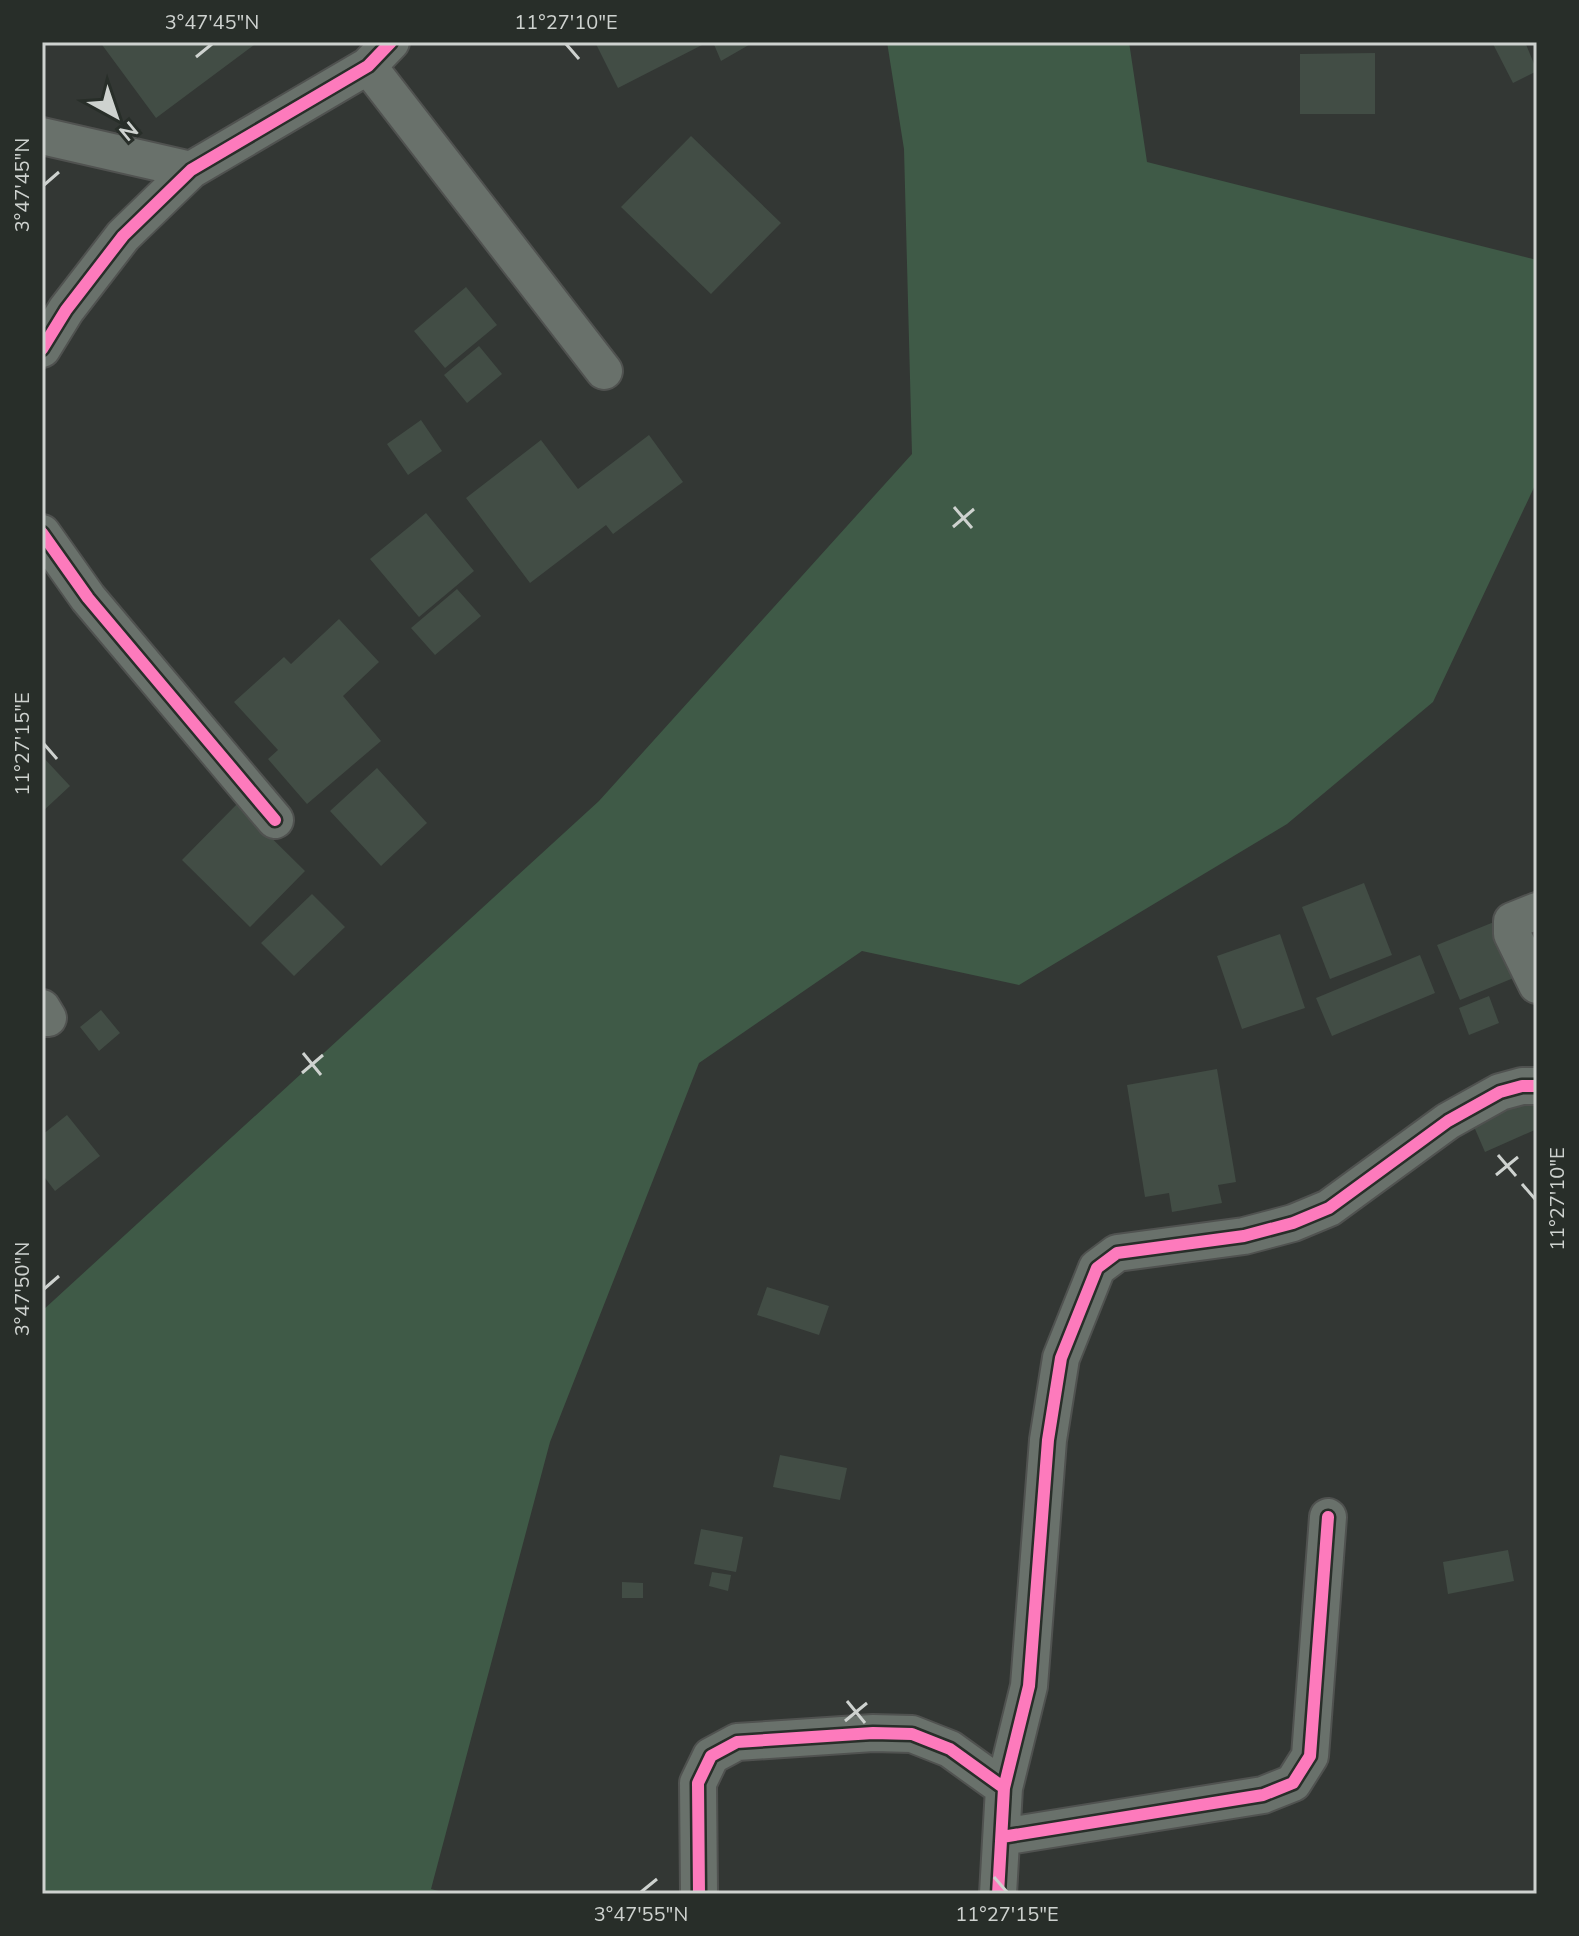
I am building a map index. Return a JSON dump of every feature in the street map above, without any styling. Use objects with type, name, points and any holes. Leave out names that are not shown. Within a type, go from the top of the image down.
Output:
[{"type":"street","points":[[42,349],[66,310],[123,236],[191,170],[380,54],[604,371]]},
{"type":"street","points":[[42,136],[191,170]]},
{"type":"street","points":[[42,533],[88,598],[275,820]]},
{"type":"street","points":[[1537,911],[1512,921],[1512,934],[1537,985]]},
{"type":"street","points":[[998,1894],[1004,1788],[1029,1686],[1048,1440],[1061,1358],[1097,1268],[1117,1253],[1244,1236],[1293,1223],[1329,1208],[1448,1121],[1500,1092],[1522,1086],[1537,1086]]},
{"type":"street","points":[[1002,1837],[1263,1795],[1293,1783],[1310,1756],[1328,1517]]},
{"type":"street","points":[[699,1894],[698,1783],[711,1756],[737,1742],[873,1733],[912,1734],[950,1749],[1004,1788]]},
{"type":"green space","points":[[887,42],[1129,42],[1147,162],[1537,260],[1537,481],[1433,702],[1287,824],[1019,985],[862,951],[699,1063],[550,1442],[431,1889],[450,1894],[42,1894],[42,1311],[599,801],[912,454],[904,149]]},
{"type":"building","points":[[100,42],[258,42],[156,118]]},
{"type":"building","points":[[595,42],[700,42],[702,45],[618,88]]},
{"type":"building","points":[[713,42],[754,42],[721,61]]},
{"type":"building","points":[[1492,42],[1525,42],[1537,71],[1513,83]]},
{"type":"building","points":[[1375,53],[1375,114],[1300,114],[1300,54]]},
{"type":"building","points":[[691,136],[781,223],[711,294],[621,207]]},
{"type":"building","points":[[466,287],[497,325],[445,368],[414,331]]},
{"type":"building","points":[[479,346],[502,374],[467,403],[444,375]]},
{"type":"building","points":[[421,420],[442,451],[408,475],[387,444]]},
{"type":"building","points":[[649,435],[683,482],[613,534],[606,525],[530,583],[466,498],[541,440],[578,489]]},
{"type":"building","points":[[426,513],[474,571],[419,617],[370,559]]},
{"type":"building","points":[[457,589],[481,616],[435,655],[411,628]]},
{"type":"building","points":[[339,619],[379,662],[343,696],[381,741],[307,804],[268,759],[278,750],[234,702],[284,657],[291,664]]},
{"type":"building","points":[[42,756],[70,786],[42,812]]},
{"type":"building","points":[[377,768],[427,823],[381,866],[330,811]]},
{"type":"building","points":[[237,804],[305,871],[250,927],[182,860]]},
{"type":"building","points":[[1364,883],[1392,955],[1330,979],[1302,907]]},
{"type":"building","points":[[312,894],[345,927],[294,976],[261,943]]},
{"type":"building","points":[[1494,922],[1516,977],[1460,1000],[1437,945]]},
{"type":"building","points":[[1280,934],[1305,1008],[1242,1029],[1217,956]]},
{"type":"building","points":[[1420,955],[1435,993],[1332,1036],[1316,998]]},
{"type":"building","points":[[1489,996],[1499,1023],[1469,1035],[1459,1008]]},
{"type":"building","points":[[101,1010],[120,1033],[99,1051],[80,1027]]},
{"type":"building","points":[[1217,1069],[1236,1182],[1218,1185],[1222,1203],[1172,1212],[1169,1193],[1145,1197],[1127,1085]]},
{"type":"building","points":[[1537,1095],[1537,1129],[1485,1152],[1472,1122]]},
{"type":"building","points":[[67,1115],[100,1156],[55,1191],[42,1174],[42,1135]]},
{"type":"building","points":[[767,1287],[829,1306],[819,1335],[757,1315]]},
{"type":"building","points":[[780,1455],[847,1468],[840,1500],[773,1487]]},
{"type":"building","points":[[701,1529],[743,1537],[736,1572],[694,1564]]},
{"type":"building","points":[[1508,1550],[1514,1581],[1448,1594],[1443,1562]]},
{"type":"building","points":[[712,1572],[731,1575],[728,1591],[709,1586]]},
{"type":"building","points":[[622,1582],[643,1583],[643,1598],[622,1598]]},
{"type":"cycle path","points":[[42,349],[66,310],[123,236],[191,170],[368,66],[391,42]]},
{"type":"cycle path","points":[[42,533],[88,598],[275,820]]},
{"type":"cycle path","points":[[998,1894],[1004,1788],[1029,1686],[1048,1440],[1061,1358],[1097,1268],[1117,1253],[1244,1236],[1293,1223],[1329,1208],[1448,1121],[1500,1092],[1522,1086],[1537,1086]]},
{"type":"cycle path","points":[[1002,1837],[1263,1795],[1293,1783],[1310,1756],[1328,1517]]},
{"type":"cycle path","points":[[699,1894],[698,1783],[711,1756],[737,1742],[873,1733],[912,1734],[950,1749],[1004,1788]]}]
